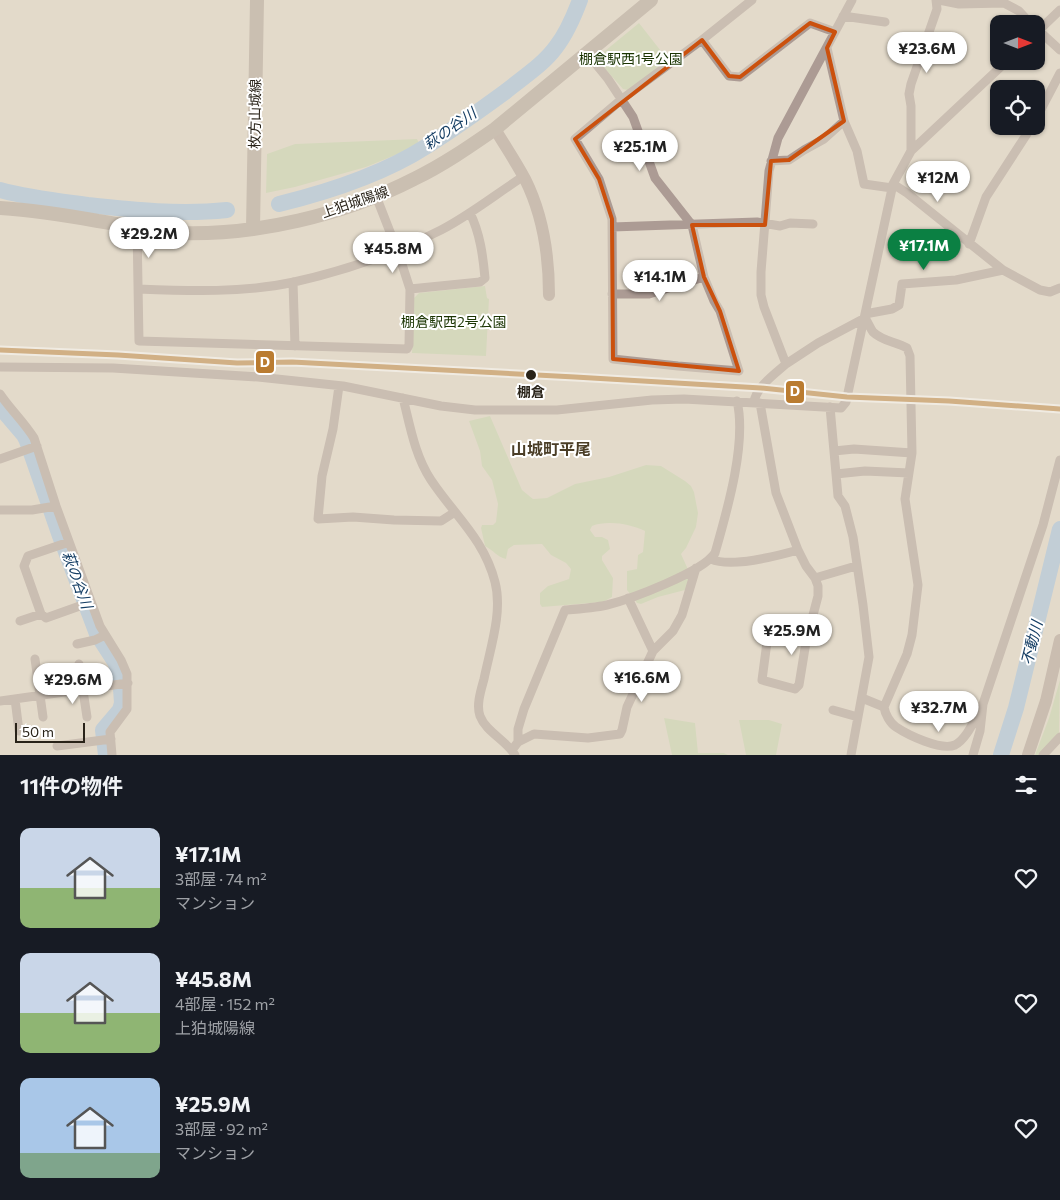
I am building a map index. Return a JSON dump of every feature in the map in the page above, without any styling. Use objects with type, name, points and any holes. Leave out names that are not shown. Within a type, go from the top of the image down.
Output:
[{"type":"main road","name":"枚方山城線","points":[[253,228],[257,0]]},
{"type":"main road","name":"上狛城陽線","points":[[0,208],[177,233],[253,228],[301,220],[376,196],[428,172],[495,129],[651,0]]},
{"type":"street","points":[[586,52],[608,79],[622,99],[633,117],[655,178],[692,225],[704,277],[720,311],[739,371],[613,359],[612,227],[608,205],[601,185],[592,165],[575,139],[622,99],[702,40],[752,0]]},
{"type":"street","points":[[786,364],[764,307],[761,294],[771,161],[778,138],[852,0]]},
{"type":"street","points":[[911,151],[910,84],[937,8],[937,0],[958,4],[1004,3],[1023,15]]},
{"type":"street","points":[[1045,24],[1060,10]]},
{"type":"street","points":[[843,16],[885,22]]},
{"type":"street","points":[[702,40],[729,76],[740,77],[810,24],[834,32]]},
{"type":"street","points":[[1045,38],[1060,50]]},
{"type":"street","points":[[827,48],[844,121],[856,152],[864,184],[893,186],[907,193],[1004,270],[1040,290],[1050,292],[1060,288]]},
{"type":"street","points":[[0,367],[114,368],[258,377],[339,386],[441,406],[482,410],[557,410],[652,400],[684,399],[841,408],[846,402],[893,186],[911,151],[997,70]]},
{"type":"street","points":[[1045,102],[1060,73]]},
{"type":"street","points":[[771,161],[790,160],[824,139],[844,121]]},
{"type":"street","points":[[495,129],[524,176],[538,212],[545,237],[550,295]]},
{"type":"street","points":[[969,244],[986,197],[1026,135]]},
{"type":"street","points":[[138,290],[225,289],[293,282],[362,263],[443,229],[524,176]]},
{"type":"street","points":[[137,228],[139,341],[406,349],[409,345],[410,289],[400,255],[396,250],[376,196]]},
{"type":"street","points":[[410,289],[480,282],[485,278],[483,255],[470,213]]},
{"type":"street","points":[[612,227],[757,222],[765,225],[780,226],[790,223],[813,224]]},
{"type":"street","points":[[769,627],[762,680],[795,689],[799,685],[806,642],[818,596],[818,586],[798,550],[776,493],[757,402],[754,398],[767,381],[786,364],[865,316],[892,309],[899,305],[902,284],[956,280],[1004,270]]},
{"type":"street","points":[[612,294],[649,294],[704,277]]},
{"type":"street","points":[[293,282],[295,346]]},
{"type":"street","points":[[865,316],[872,331],[880,338],[907,348],[910,356],[912,453],[904,499],[918,585],[908,654],[884,707],[884,712],[896,727],[931,744],[946,746],[955,744],[963,737],[983,704]]},
{"type":"street","points":[[339,386],[333,429],[322,476],[318,519],[354,517],[441,521],[455,512]]},
{"type":"street","points":[[0,394],[5,409],[28,428],[32,448],[52,507],[88,604],[100,626],[101,637],[121,660],[127,674],[124,684],[127,709],[106,740],[112,755]]},
{"type":"street","points":[[403,398],[422,464],[431,481],[482,548],[491,568],[496,585],[497,612],[495,630],[480,693],[479,714],[485,725],[514,753],[524,709],[565,610],[595,608],[648,591],[696,568],[711,559],[715,553],[731,490],[741,424],[737,401]]},
{"type":"street","points":[[830,407],[838,496],[845,506],[853,536],[869,657],[851,755]]},
{"type":"street","points":[[0,459],[32,448]]},
{"type":"street","points":[[834,451],[854,449],[912,453]]},
{"type":"street","points":[[973,755],[980,731],[983,704],[1043,525],[1060,460]]},
{"type":"street","points":[[836,474],[865,471],[909,473]]},
{"type":"street","points":[[0,510],[32,510],[52,507]]},
{"type":"street","points":[[65,543],[28,556],[24,566],[41,614],[46,618],[88,604]]},
{"type":"street","points":[[711,559],[717,562],[728,563],[780,555],[798,550]]},
{"type":"street","points":[[814,578],[856,566]]},
{"type":"street","points":[[518,742],[534,734],[588,738],[620,734],[627,707],[653,651],[673,631],[682,615],[696,568]]},
{"type":"street","points":[[628,598],[653,651]]},
{"type":"street","points":[[20,621],[41,614]]},
{"type":"street","points":[[77,644],[101,637]]},
{"type":"street","points":[[1028,755],[1046,701],[1060,640]]},
{"type":"street","points":[[35,659],[42,717]]},
{"type":"street","points":[[79,664],[87,717]]},
{"type":"street","points":[[0,700],[124,684]]},
{"type":"street","points":[[862,698],[884,707]]},
{"type":"street","points":[[15,699],[19,731]]},
{"type":"street","points":[[833,710],[858,716]]},
{"type":"street","points":[[1043,755],[1060,737]]},
{"type":"street","points":[[57,746],[106,740]]},
{"type":"highlighted area","points":[[810,23],[835,32],[827,48],[844,121],[789,160],[771,161],[765,225],[692,225],[704,277],[720,311],[739,371],[613,359],[612,219],[599,179],[575,139],[702,40],[729,76],[740,77]]},
{"type":"green space","name":"棚倉駅西1号公園","points":[[639,23],[668,60],[628,90],[623,89],[599,62],[600,55]]},
{"type":"green space","points":[[417,139],[420,145],[366,167],[266,193],[267,154],[295,144]]},
{"type":"green space","name":"棚倉駅西2号公園","points":[[485,286],[487,298],[489,299],[486,356],[412,353],[414,298],[419,293]]},
{"type":"green space","points":[[490,416],[522,490],[533,499],[547,498],[575,484],[609,477],[646,465],[661,466],[691,486],[698,513],[696,527],[681,554],[691,576],[689,589],[658,597],[641,604],[637,603],[627,590],[627,571],[637,569],[638,555],[643,552],[645,531],[633,526],[605,523],[592,526],[590,530],[595,537],[602,537],[608,540],[610,549],[602,556],[602,560],[613,578],[612,597],[603,602],[542,607],[540,604],[540,593],[548,586],[569,579],[571,569],[566,563],[551,555],[542,544],[514,545],[508,549],[506,559],[485,546],[481,528],[482,525],[493,525],[496,522],[498,504],[492,480],[482,466],[480,451],[469,421]]},
{"type":"green space","points":[[1060,680],[1059,733],[1039,755],[1035,755],[1049,718]]},
{"type":"green space","points":[[664,718],[695,723],[698,753],[724,753],[728,755],[672,755]]},
{"type":"green space","points":[[739,720],[769,720],[782,724],[776,755],[746,755]]},
{"type":"waterway","name":"萩の谷川","points":[[279,204],[317,194],[375,173],[411,156],[457,126],[505,92],[545,60],[564,36],[580,0]]},
{"type":"waterway","name":"萩の谷川","points":[[0,190],[44,199],[123,209],[174,212],[227,210]]},
{"type":"waterway","name":"萩の谷川","points":[[0,407],[27,441],[97,634],[115,662],[120,675],[122,703],[120,710],[103,730],[106,755]]},
{"type":"waterway","name":"不動川","points":[[1001,755],[1016,708],[1060,529]]},
{"type":"transit line","name":"D","points":[[0,350],[237,363],[292,362],[575,377],[761,388],[847,397],[949,401],[1060,409]]},
{"type":"place","name":"棚倉","points":[[531,375]]},
{"type":"district","name":"山城町平尾","points":[[551,449]]}]
